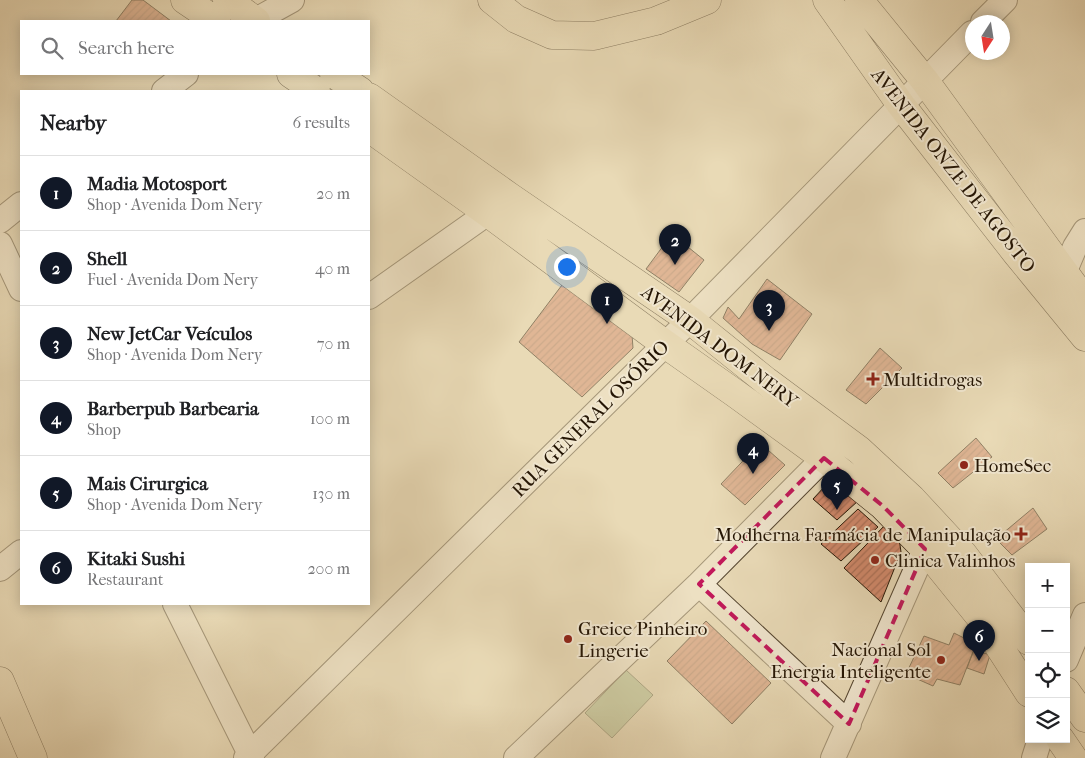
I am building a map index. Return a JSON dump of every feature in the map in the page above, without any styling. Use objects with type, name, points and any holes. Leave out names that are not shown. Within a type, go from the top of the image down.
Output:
[{"type":"main road","points":[[185,0],[215,20]]},
{"type":"main road","points":[[227,0],[254,20]]},
{"type":"main road","points":[[492,0],[516,19],[552,35],[594,36],[656,21],[707,0]]},
{"type":"main road","name":"AVENIDA ONZE DE AGOSTO","points":[[827,0],[901,105],[1017,254],[1085,336]]},
{"type":"main road","name":"AVENIDA ONZE DE AGOSTO","points":[[859,0],[925,81],[1085,301]]},
{"type":"main road","points":[[292,75],[315,90]]},
{"type":"main road","points":[[336,75],[358,90]]},
{"type":"main road","name":"AVENIDA DOM NERY","points":[[370,98],[510,197],[690,320],[766,381],[859,450],[912,498],[963,554],[1025,636]]},
{"type":"main road","name":"AVENIDA DOM NERY","points":[[370,129],[488,212],[665,344],[824,458],[883,506],[925,549],[980,617],[1025,687]]},
{"type":"main road","points":[[0,683],[33,758]]},
{"type":"main road","points":[[1070,697],[1085,718]]},
{"type":"main road","points":[[1063,743],[1073,758]]},
{"type":"street","points":[[257,20],[292,0]]},
{"type":"street","points":[[990,15],[1005,0]]},
{"type":"street","name":"RUA GENERAL OSÓRIO","points":[[249,756],[690,320],[965,40]]},
{"type":"street","points":[[165,90],[185,75]]},
{"type":"street","points":[[370,297],[510,197]]},
{"type":"street","points":[[0,221],[20,205]]},
{"type":"street","points":[[1064,273],[1075,247],[1085,231]]},
{"type":"street","points":[[0,244],[20,287]]},
{"type":"street","points":[[516,758],[699,584],[824,458]]},
{"type":"street","points":[[833,758],[925,549]]},
{"type":"street","points":[[0,569],[20,553]]},
{"type":"street","points":[[699,584],[849,724]]},
{"type":"street","points":[[175,605],[249,756]]},
{"type":"street","points":[[1069,653],[1085,615]]},
{"type":"street","points":[[1034,758],[1039,743]]},
{"type":"highlighted area","points":[[824,458],[883,506],[925,549],[849,724],[699,584]]},
{"type":"green space","points":[[626,670],[653,695],[612,738],[585,713]]},
{"type":"building","points":[[132,0],[143,0],[170,20],[117,20]]},
{"type":"building","points":[[672,234],[704,260],[679,292],[646,269]]},
{"type":"building","points":[[767,279],[812,314],[780,360],[752,344],[723,318],[728,307],[739,319]]},
{"type":"building","points":[[562,285],[632,335],[633,348],[582,397],[519,342]]},
{"type":"building","name":"Multidrogas","points":[[880,348],[902,368],[866,404],[846,390]]},
{"type":"building","name":"HomeSec","points":[[976,438],[992,457],[953,488],[938,473]]},
{"type":"building","points":[[760,443],[785,465],[745,505],[721,484]]},
{"type":"building","points":[[837,483],[858,501],[837,520],[813,499],[826,485]]},
{"type":"building","name":"Modherna Farmácia de Manipulação","points":[[1033,508],[1047,529],[1012,555],[996,539]]},
{"type":"building","points":[[858,509],[878,527],[841,561],[821,544]]},
{"type":"building","name":"Clinica Valinhos","points":[[885,525],[899,538],[901,552],[881,602],[844,568]]},
{"type":"building","points":[[706,621],[771,683],[732,724],[667,661]]},
{"type":"building","name":"Nacional Sol Energia Inteligente","points":[[954,633],[976,644],[960,685],[937,679],[933,686],[906,674],[924,636],[949,645]]},
{"type":"building","points":[[974,650],[990,655],[984,674],[967,668]]},
{"type":"place","name":"Shell","points":[[675,265]]},
{"type":"place","name":"Madia Motosport","points":[[607,324]]},
{"type":"place","name":"New JetCar Veículos","points":[[769,331]]},
{"type":"place","name":"Multidrogas","points":[[873,379]]},
{"type":"place","name":"HomeSec","points":[[964,465]]},
{"type":"place","name":"Barberpub Barbearia","points":[[753,474]]},
{"type":"place","name":"Mais Cirurgica","points":[[837,510]]},
{"type":"place","name":"Modherna Farmácia de Manipulação","points":[[1021,534]]},
{"type":"place","name":"Clinica Valinhos","points":[[875,560]]},
{"type":"place","name":"Greice Pinheiro Lingerie","points":[[568,639]]},
{"type":"place","name":"Nacional Sol Energia Inteligente","points":[[941,660]]},
{"type":"place","name":"Kitaki Sushi","points":[[979,661]]}]
